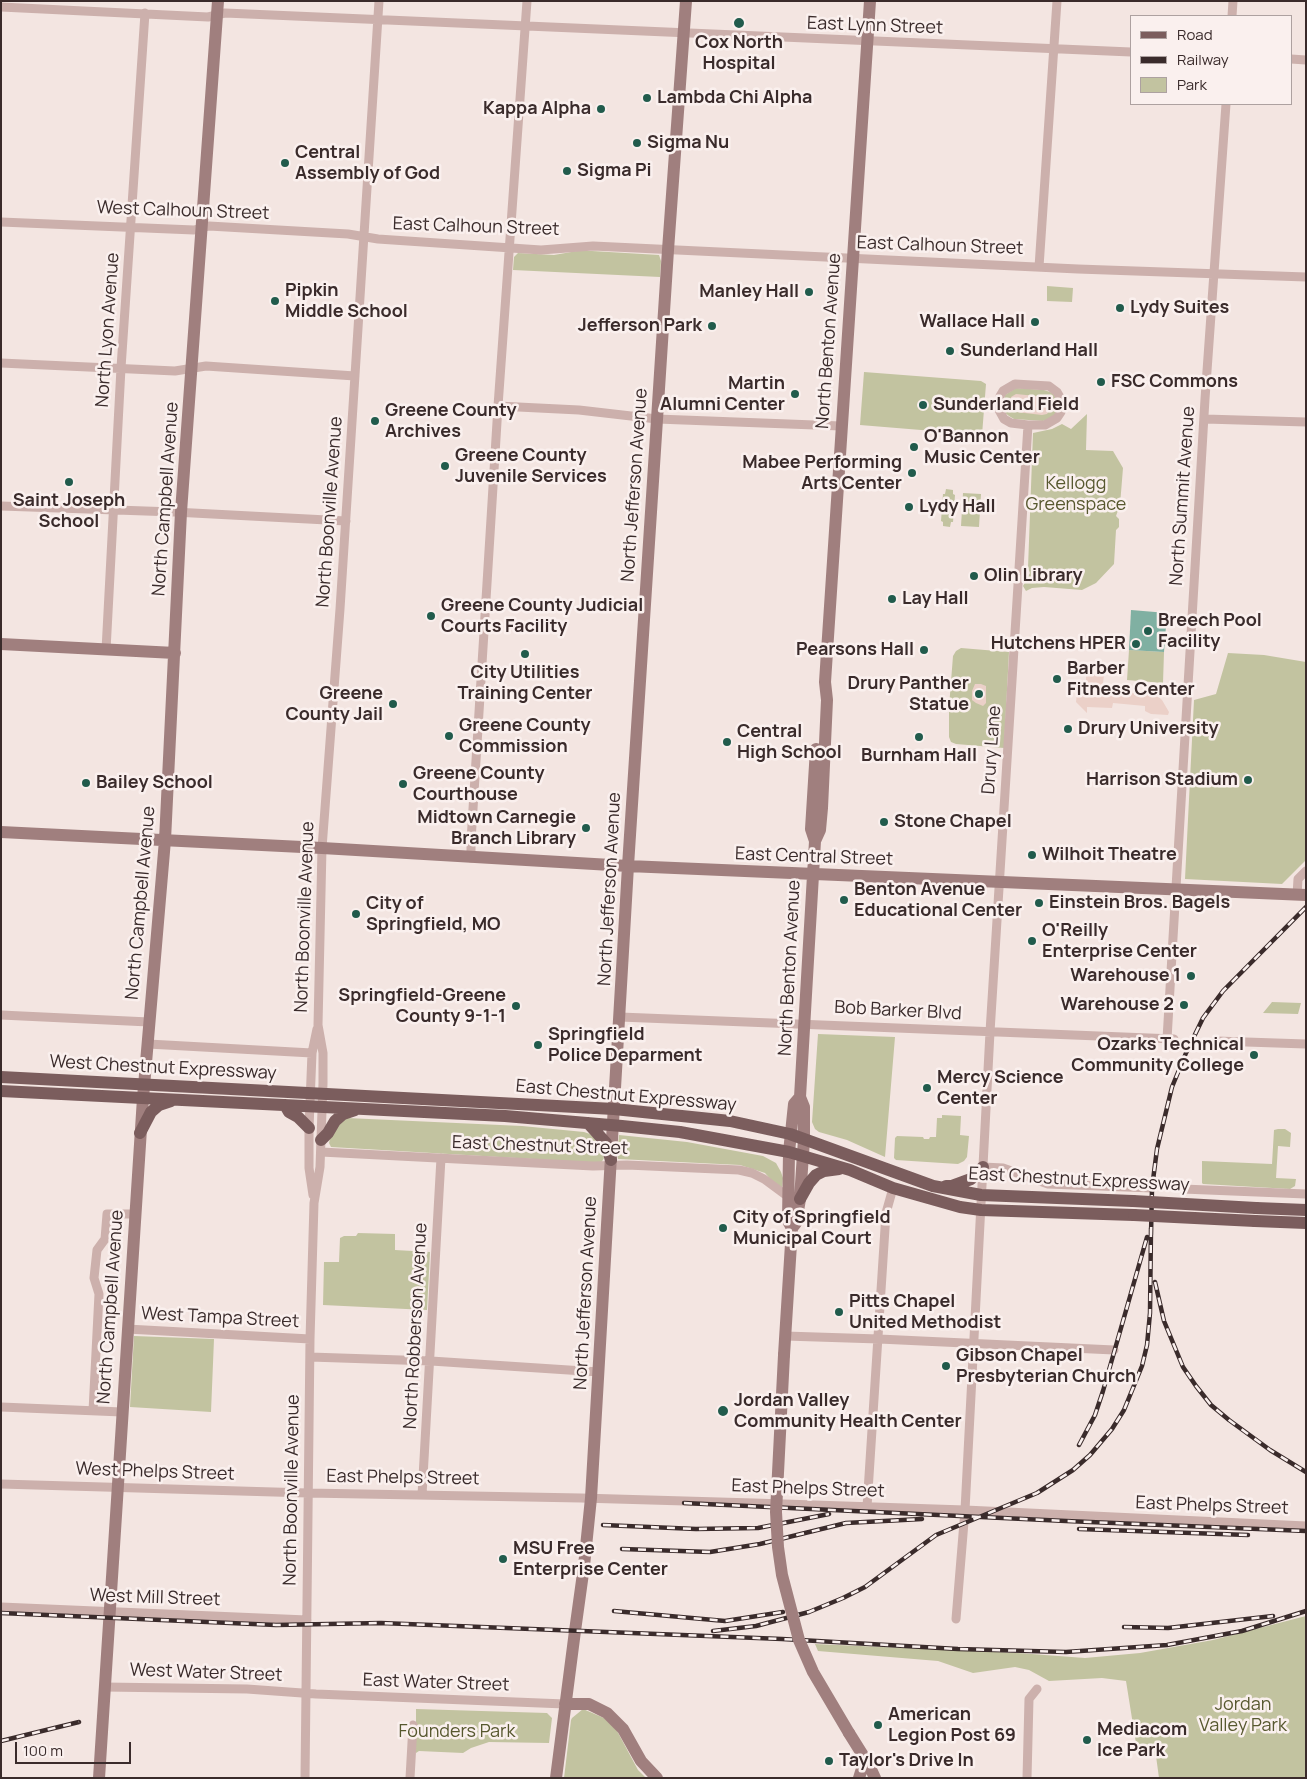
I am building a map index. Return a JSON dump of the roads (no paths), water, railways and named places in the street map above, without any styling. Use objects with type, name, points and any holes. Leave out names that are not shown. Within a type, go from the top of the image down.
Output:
[{"type":"main road","name":"North Campbell Avenue","points":[[99,1778],[142,1098],[165,840],[181,512],[218,1]]},
{"type":"main road","name":"North Jefferson Avenue","points":[[556,1778],[592,1498],[628,866],[686,1]]},
{"type":"main road","name":"North Benton Avenue","points":[[792,1228],[796,1223],[800,1199],[804,1140],[804,1107],[800,1096],[815,841],[820,830],[822,808],[827,700],[825,682],[870,1]]},
{"type":"main road","points":[[1,644],[174,653]]},
{"type":"main road","name":"East Central Street","points":[[1,832],[628,866],[1302,895]]},
{"type":"main road","name":"West Chestnut Expressway","points":[[1,1077],[316,1093]]},
{"type":"main road","name":"West Chestnut Expressway","points":[[1,1091],[316,1107]]},
{"type":"main road","name":"East Chestnut Expressway","points":[[316,1093],[614,1109],[730,1121],[790,1134],[933,1186],[981,1195],[1306,1210]]},
{"type":"main road","name":"North Benton Avenue","points":[[800,1096],[794,1104],[790,1134],[787,1196],[788,1221],[792,1228],[776,1512],[780,1568],[799,1640],[813,1672],[875,1778]]},
{"type":"main road","points":[[140,1133],[147,1117],[155,1108],[165,1102],[176,1100]]},
{"type":"main road","points":[[285,1105],[289,1112],[298,1117],[309,1128]]},
{"type":"main road","name":"East Chestnut Expressway","points":[[316,1107],[505,1116],[680,1132],[789,1152],[844,1169],[893,1188],[960,1207],[980,1210],[1306,1223]]},
{"type":"main road","points":[[321,1146],[335,1120],[343,1114],[359,1109]]},
{"type":"main road","points":[[588,1123],[606,1143],[611,1163]]},
{"type":"main road","points":[[933,1186],[952,1186],[971,1179],[983,1167]]},
{"type":"main road","points":[[800,1199],[816,1175],[831,1169],[844,1169]]},
{"type":"main road","points":[[565,1704],[589,1704],[607,1713],[623,1729],[642,1761],[657,1778]]},
{"type":"main road","points":[[859,1778],[865,1759]]},
{"type":"street","name":"North Boonville Avenue","points":[[316,1093],[322,1053],[318,1025],[322,848],[346,521],[380,1]]},
{"type":"street","points":[[471,858],[498,406],[527,1]]},
{"type":"street","points":[[1039,267],[1057,1]]},
{"type":"street","points":[[1232,15],[1234,1]]},
{"type":"street","name":"East Lynn Street","points":[[1,6],[208,17],[225,13],[1130,52]]},
{"type":"street","name":"North Lyon Avenue","points":[[106,650],[121,368],[145,13]]},
{"type":"street","points":[[1292,59],[1306,60]]},
{"type":"street","name":"North Summit Avenue","points":[[1170,1039],[1174,890],[1226,105]]},
{"type":"street","name":"West Calhoun Street","points":[[1,222],[194,230],[209,226],[348,234],[364,237]]},
{"type":"street","name":"East Calhoun Street","points":[[364,237],[547,250],[594,246],[852,259],[1306,277]]},
{"type":"street","points":[[1,363],[175,371],[206,366],[355,376]]},
{"type":"street","points":[[1015,384],[1049,386],[1057,392],[1061,399],[1061,412],[1057,418],[1045,425],[1028,425],[1011,423],[1004,419],[999,410],[1000,396],[1003,391],[1015,384]]},
{"type":"street","points":[[498,406],[579,410],[657,419],[841,426]]},
{"type":"street","points":[[1205,419],[1306,422]]},
{"type":"street","name":"Drury Lane","points":[[956,1619],[965,1510],[990,1032],[1028,425]]},
{"type":"street","points":[[1,506],[181,512],[346,521]]},
{"type":"street","points":[[1302,895],[1298,879],[1306,871]]},
{"type":"street","points":[[1,1015],[149,1022]]},
{"type":"street","name":"Bob Barker Blvd","points":[[620,1017],[1170,1039]]},
{"type":"street","name":"North Boonville Avenue","points":[[305,1778],[310,1338],[314,1203],[320,1167],[321,1146],[312,1053],[318,1025]]},
{"type":"street","points":[[1216,1040],[1306,1044]]},
{"type":"street","points":[[148,1044],[312,1053]]},
{"type":"street","name":"North Boonville Avenue","points":[[314,1203],[309,1168],[309,1128],[316,1107]]},
{"type":"street","name":"East Chestnut Street","points":[[321,1146],[441,1158],[611,1163],[739,1170],[770,1182],[787,1196]]},
{"type":"street","name":"North Robberson Avenue","points":[[422,1495],[441,1158]]},
{"type":"street","points":[[983,1167],[1002,1168],[1048,1184],[1152,1188]]},
{"type":"street","points":[[867,1507],[886,1213],[893,1188]]},
{"type":"street","points":[[1183,1190],[1306,1194]]},
{"type":"street","points":[[94,1411],[99,1294],[94,1278],[97,1250],[105,1239],[107,1214],[135,1214]]},
{"type":"street","name":"West Tampa Street","points":[[128,1329],[310,1338]]},
{"type":"street","points":[[785,1336],[1114,1350]]},
{"type":"street","points":[[310,1357],[431,1361],[599,1372]]},
{"type":"street","points":[[1,1408],[122,1412]]},
{"type":"street","name":"West Phelps Street","points":[[1,1484],[308,1493]]},
{"type":"street","name":"East Phelps Street","points":[[308,1493],[592,1498],[965,1510],[1306,1526]]},
{"type":"street","name":"West Mill Street","points":[[1,1607],[307,1620]]},
{"type":"street","name":"West Water Street","points":[[104,1687],[247,1689],[306,1694]]},
{"type":"street","points":[[1027,1778],[1029,1700],[1037,1688]]},
{"type":"street","name":"East Water Street","points":[[306,1694],[565,1704]]},
{"type":"street","points":[[410,1778],[413,1725]]},
{"type":"railway","points":[[1151,1235],[1152,1188],[1157,1149],[1172,1087],[1186,1053],[1203,1018],[1223,991],[1306,907]]},
{"type":"railway","points":[[713,1631],[756,1626],[809,1612],[843,1598],[865,1587],[936,1535],[1037,1493],[1073,1470],[1090,1455],[1112,1429],[1124,1410],[1142,1366],[1147,1345],[1150,1313],[1151,1228]]},
{"type":"railway","points":[[1079,1445],[1095,1415],[1103,1391],[1147,1237]]},
{"type":"railway","points":[[1155,1282],[1164,1321],[1183,1367],[1211,1405],[1270,1450],[1306,1472]]},
{"type":"railway","points":[[684,1503],[1306,1531]]},
{"type":"railway","points":[[603,1525],[696,1529],[758,1528],[829,1514]]},
{"type":"railway","points":[[622,1549],[710,1552],[760,1544],[846,1523],[922,1519]]},
{"type":"railway","points":[[1079,1529],[1248,1535]]},
{"type":"railway","points":[[614,1611],[725,1621],[783,1612]]},
{"type":"railway","points":[[1,1613],[276,1625],[381,1623],[782,1639],[958,1649],[1066,1652],[1167,1645],[1242,1631],[1306,1611]]},
{"type":"railway","points":[[1124,1627],[1168,1628],[1273,1616]]},
{"type":"railway","points":[[1,1741],[79,1722]]},
{"type":"place","name":"Cox North Hospital","points":[[739,23]]},
{"type":"place","name":"Lambda Chi Alpha","points":[[647,98]]},
{"type":"place","name":"Kappa Alpha","points":[[601,109]]},
{"type":"place","name":"Sigma Nu","points":[[637,143]]},
{"type":"place","name":"Central Assembly of God","points":[[285,163]]},
{"type":"place","name":"Sigma Pi","points":[[567,171]]},
{"type":"place","name":"Manley Hall","points":[[809,292]]},
{"type":"place","name":"Pipkin Middle School","points":[[275,301]]},
{"type":"place","name":"Lydy Suites","points":[[1120,308]]},
{"type":"place","name":"Wallace Hall","points":[[1035,322]]},
{"type":"place","name":"Jefferson Park","points":[[712,326]]},
{"type":"place","name":"Sunderland Hall","points":[[950,351]]},
{"type":"place","name":"FSC Commons","points":[[1101,382]]},
{"type":"place","name":"Martin Alumni Center","points":[[795,394]]},
{"type":"place","name":"Sunderland Field","points":[[923,405]]},
{"type":"place","name":"Greene County Archives","points":[[375,421]]},
{"type":"place","name":"O'Bannon Music Center","points":[[914,447]]},
{"type":"place","name":"Greene County Juvenile Services","points":[[445,466]]},
{"type":"place","name":"Mabee Performing Arts Center","points":[[912,473]]},
{"type":"place","name":"Saint Joseph School","points":[[69,482]]},
{"type":"place","name":"Lydy Hall","points":[[909,507]]},
{"type":"place","name":"Olin Library","points":[[974,576]]},
{"type":"place","name":"Lay Hall","points":[[892,599]]},
{"type":"place","name":"Greene County Judicial Courts Facility","points":[[431,616]]},
{"type":"place","name":"Breech Pool Facility","points":[[1148,631]]},
{"type":"place","name":"Hutchens HPER","points":[[1136,644]]},
{"type":"place","name":"Pearsons Hall","points":[[924,650]]},
{"type":"place","name":"City Utilities Training Center","points":[[525,654]]},
{"type":"place","name":"Barber Fitness Center","points":[[1057,679]]},
{"type":"place","name":"Drury Panther Statue","points":[[979,694]]},
{"type":"place","name":"Greene County Jail","points":[[393,704]]},
{"type":"place","name":"Drury University","points":[[1068,729]]},
{"type":"place","name":"Greene County Commission","points":[[449,736]]},
{"type":"place","name":"Burnham Hall","points":[[919,737]]},
{"type":"place","name":"Central High School","points":[[727,742]]},
{"type":"place","name":"Harrison Stadium","points":[[1248,780]]},
{"type":"place","name":"Bailey School","points":[[86,783]]},
{"type":"place","name":"Greene County Courthouse","points":[[403,784]]},
{"type":"place","name":"Stone Chapel","points":[[884,822]]},
{"type":"place","name":"Midtown Carnegie Branch Library","points":[[586,828]]},
{"type":"place","name":"Wilhoit Theatre","points":[[1032,855]]},
{"type":"place","name":"Benton Avenue Educational Center","points":[[844,900]]},
{"type":"place","name":"Einstein Bros. Bagels","points":[[1039,903]]},
{"type":"place","name":"City of Springfield, MO","points":[[356,914]]},
{"type":"place","name":"O'Reilly Enterprise Center","points":[[1032,941]]},
{"type":"place","name":"Warehouse 1","points":[[1191,976]]},
{"type":"place","name":"Warehouse 2","points":[[1184,1005]]},
{"type":"place","name":"Springfield-Greene County 9-1-1","points":[[516,1006]]},
{"type":"place","name":"Springfield Police Deparment","points":[[538,1045]]},
{"type":"place","name":"Ozarks Technical Community College","points":[[1254,1055]]},
{"type":"place","name":"Mercy Science Center","points":[[927,1088]]},
{"type":"place","name":"City of Springfield Municipal Court","points":[[723,1228]]},
{"type":"place","name":"Pitts Chapel United Methodist","points":[[839,1312]]},
{"type":"place","name":"Gibson Chapel Presbyterian Church","points":[[946,1366]]},
{"type":"place","name":"Jordan Valley Community Health Center","points":[[723,1411]]},
{"type":"place","name":"MSU Free Enterprise Center","points":[[503,1559]]},
{"type":"place","name":"American Legion Post 69","points":[[878,1725]]},
{"type":"place","name":"Mediacom Ice Park","points":[[1087,1740]]},
{"type":"place","name":"Taylor's Drive In","points":[[829,1761]]},
{"type":"park label","name":"Kellogg Greenspace","points":[[1076,494]]},
{"type":"park label","name":"Jordan Valley Park","points":[[1243,1715]]},
{"type":"park label","name":"Founders Park","points":[[457,1732]]}]
